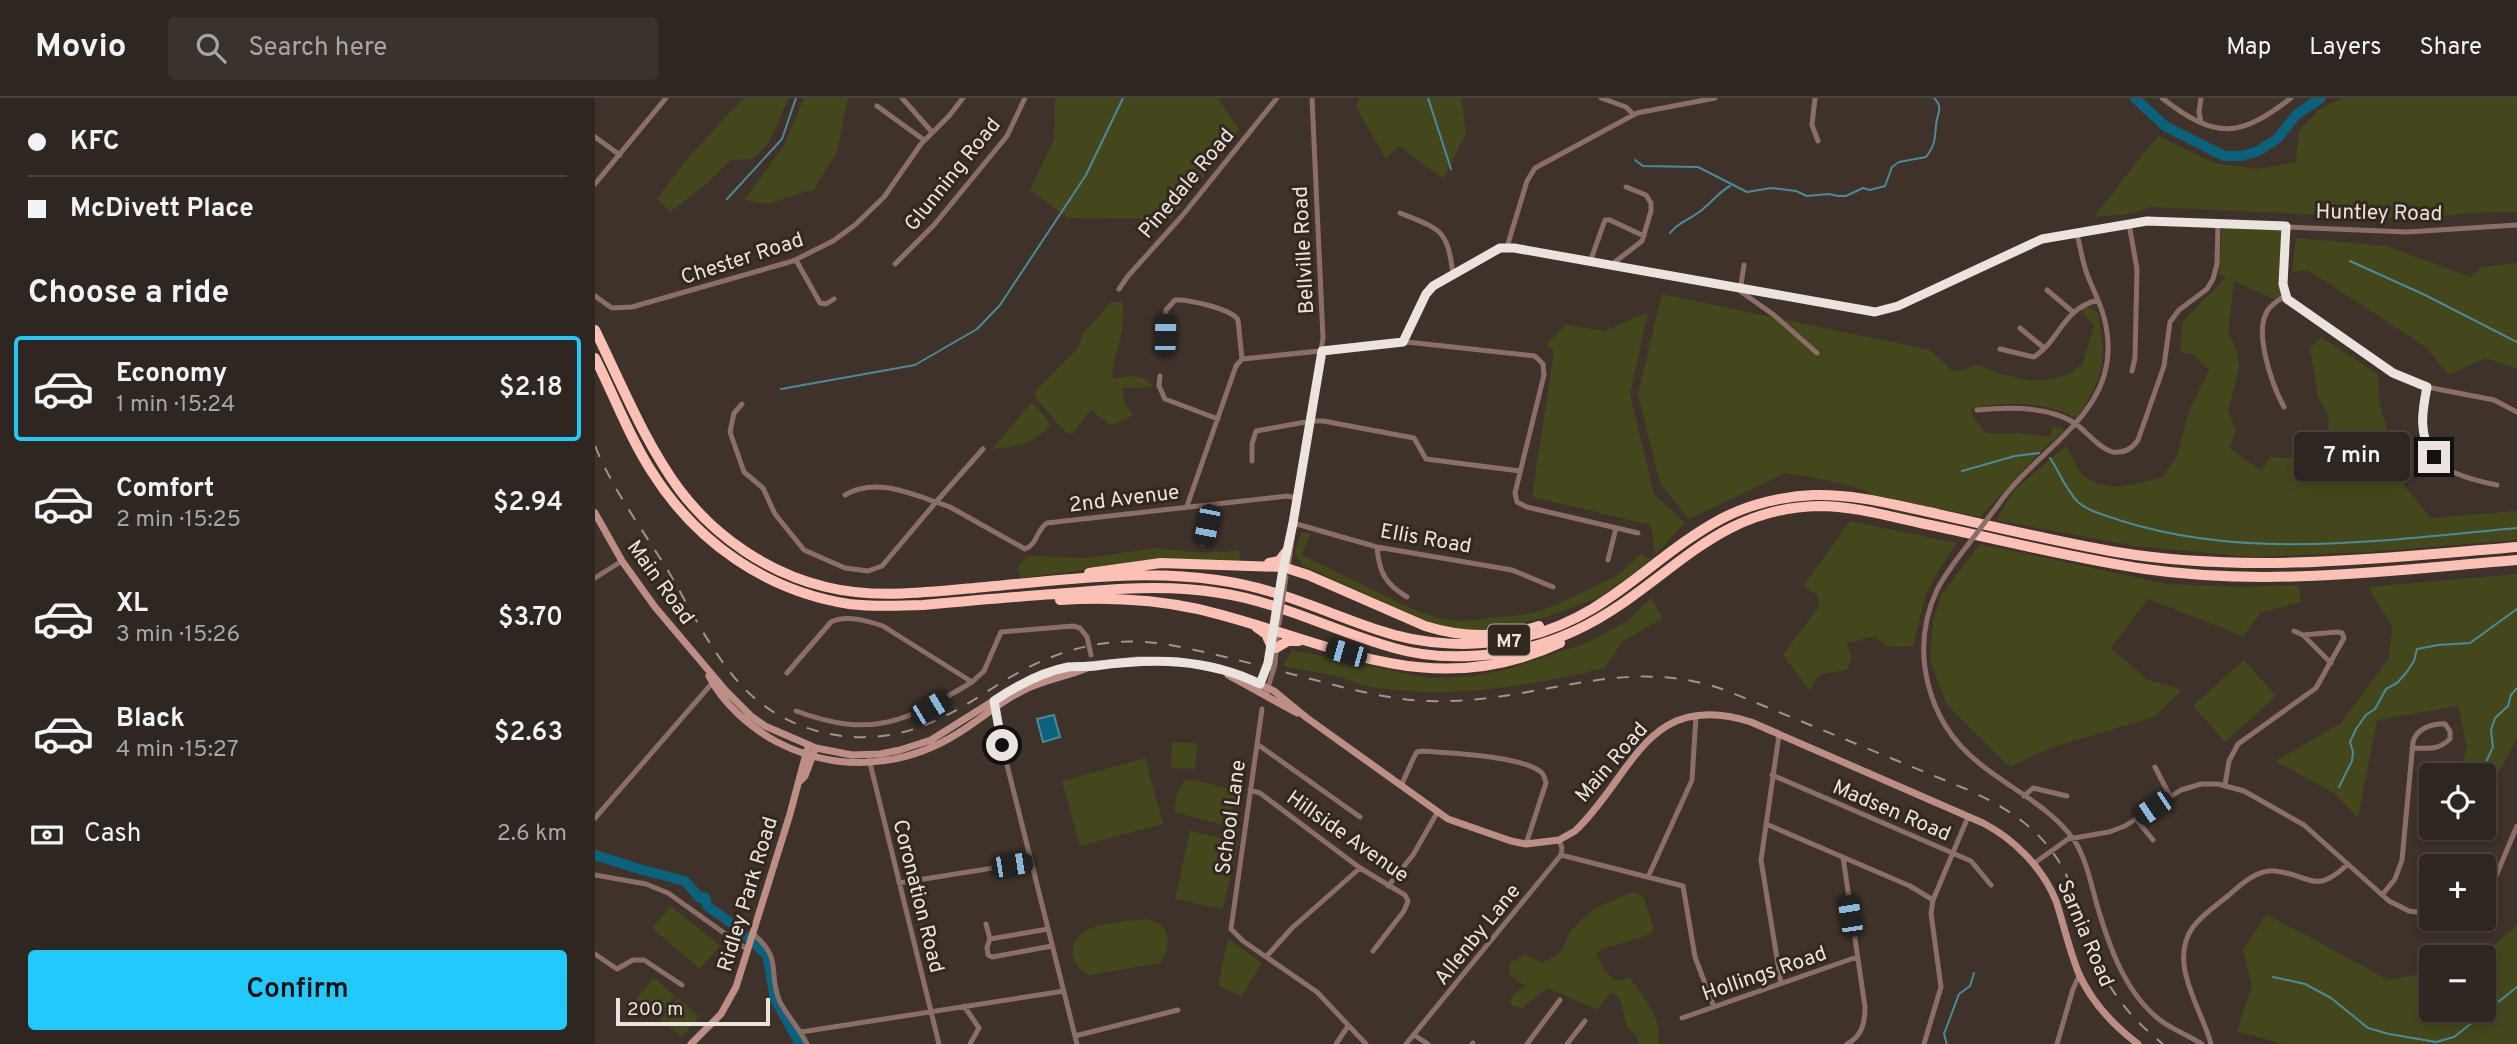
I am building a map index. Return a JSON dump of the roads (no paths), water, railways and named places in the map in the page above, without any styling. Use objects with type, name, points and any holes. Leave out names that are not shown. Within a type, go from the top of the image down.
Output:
[{"type":"highway","name":"M7","points":[[595,330],[647,436],[677,485],[709,523],[758,559],[807,581],[826,587],[868,593],[918,593],[1154,574],[1213,579],[1264,589],[1381,632],[1442,643],[1479,643],[1529,636],[1567,623],[1624,589],[1717,521],[1761,504],[1800,496],[1834,495],[1865,498],[2103,549],[2197,562],[2315,563],[2517,547]]},
{"type":"highway","name":"M7","points":[[595,358],[650,470],[674,504],[695,527],[739,562],[761,575],[797,591],[850,604],[923,605],[1126,587],[1184,589],[1267,603],[1392,648],[1428,654],[1468,656],[1519,650],[1559,637],[1596,620],[1700,544],[1728,528],[1774,512],[1821,506],[1870,512],[2118,565],[2178,573],[2241,577],[2297,576],[2517,560]]},
{"type":"highway","points":[[1044,582],[1119,567],[1161,563],[1259,565],[1279,562],[1288,554],[1308,575]]},
{"type":"highway","points":[[1259,565],[1308,575],[1425,626],[1454,633],[1484,636],[1507,634],[1589,611]]},
{"type":"highway","points":[[850,604],[904,610],[1113,598],[1182,606],[1252,625],[1276,627],[1306,642],[1366,659],[1404,667],[1452,670],[1525,657],[1570,638],[1631,602],[1650,583]]},
{"type":"highway","points":[[1252,625],[1266,634],[1274,647],[1288,641],[1306,642]]},
{"type":"main road","name":"Main Road","points":[[595,513],[622,561],[735,710],[758,730],[795,750],[868,755],[900,750],[931,740],[1039,676],[1068,667],[1163,660],[1205,666],[1267,691],[1448,820],[1511,841],[1526,844],[1559,840],[1579,827],[1653,734],[1673,723],[1696,716],[1722,715],[1737,718],[1779,735],[1968,817],[2000,834],[2033,864]]},
{"type":"main road","name":"Main Road","points":[[714,681],[751,716],[811,751],[838,762],[870,764],[900,759],[933,748],[984,716],[994,704]]},
{"type":"main road","points":[[795,750],[801,761],[800,771]]},
{"type":"main road","name":"Ridley Park Road","points":[[691,1044],[714,1022],[736,987],[800,781],[800,771],[811,751]]},
{"type":"main road","name":"Ridley Park Road","points":[[800,781],[805,776],[811,751]]},
{"type":"main road","name":"Sarnia Road","points":[[2033,864],[2051,891],[2080,974],[2101,1009],[2118,1028],[2138,1044]]},
{"type":"street","points":[[595,184],[666,98]]},
{"type":"street","name":"Chester Road","points":[[595,296],[608,306],[624,309],[796,261],[832,241],[884,197],[924,140],[963,98]]},
{"type":"street","name":"Glunning Road","points":[[895,264],[934,225],[1007,136],[1025,98]]},
{"type":"street","name":"Pinedale Road","points":[[1119,289],[1277,98]]},
{"type":"street","name":"Bellville Road","points":[[1267,691],[1322,351],[1312,98]]},
{"type":"street","points":[[1601,98],[1626,107],[1633,114]]},
{"type":"street","points":[[1403,342],[1427,292],[1437,283],[1498,249],[1507,247],[1532,170],[1633,114],[1715,98]]},
{"type":"street","points":[[1815,98],[1812,125],[1818,141]]},
{"type":"street","points":[[2162,98],[2201,122],[2221,130],[2246,127],[2291,98]]},
{"type":"street","points":[[2201,98],[2201,122]]},
{"type":"street","points":[[905,99],[932,132]]},
{"type":"street","points":[[877,106],[924,140]]},
{"type":"street","points":[[595,138],[619,155]]},
{"type":"street","points":[[1611,265],[1637,247],[1644,236],[1651,211],[1651,203],[1644,194],[1626,187]]},
{"type":"street","points":[[1400,213],[1444,235],[1450,248],[1453,274]]},
{"type":"street","points":[[1590,262],[1605,220],[1610,219],[1644,236]]},
{"type":"street","name":"Huntley Road","points":[[1507,247],[1862,310],[1887,310],[2029,243],[2054,236],[2129,224],[2159,221],[2407,232],[2517,225]]},
{"type":"street","points":[[1977,410],[2012,409],[2053,414],[2076,425],[2112,452],[2118,453],[2133,447],[2164,366],[2170,322],[2179,310],[2207,289],[2213,279],[2217,264],[2218,223]]},
{"type":"street","points":[[2129,224],[2137,269],[2135,358],[2132,371]]},
{"type":"street","points":[[2286,226],[2283,284],[2285,296],[2294,306],[2393,373],[2427,387],[2494,400],[2517,412]]},
{"type":"street","points":[[2077,234],[2086,270],[2107,327],[2106,369],[2096,397],[2076,425],[2015,482],[1942,581],[1929,612],[1924,648],[1927,683],[1934,706],[1963,749],[2059,823],[2072,837],[2081,856],[2114,956],[2128,982],[2155,1016],[2202,1044]]},
{"type":"street","points":[[796,261],[820,303],[826,304],[834,299]]},
{"type":"street","points":[[1744,265],[1739,288],[1745,296],[1774,315],[1817,353]]},
{"type":"street","points":[[2047,290],[2073,312]]},
{"type":"street","points":[[2284,407],[2275,390],[2264,349],[2262,326],[2269,308],[2285,296]]},
{"type":"street","points":[[1165,335],[1166,310],[1175,300],[1235,315],[1241,334],[1242,359],[1236,366],[1187,506]]},
{"type":"street","points":[[2000,349],[2030,358],[2037,355],[2073,312],[2083,304],[2098,300]]},
{"type":"street","points":[[2020,328],[2044,348]]},
{"type":"street","points":[[1242,359],[1403,342],[1535,356],[1541,360],[1544,375],[1515,493],[1516,500],[1520,504],[1638,533]]},
{"type":"street","points":[[1160,376],[1159,386],[1165,399],[1218,419]]},
{"type":"street","points":[[2427,387],[2422,425],[2428,449],[2442,466],[2455,474],[2497,485]]},
{"type":"street","points":[[741,404],[734,413],[730,432],[744,472],[762,486],[775,514],[804,550],[835,565],[856,570],[878,568],[891,557],[983,449]]},
{"type":"street","points":[[1252,461],[1254,433],[1311,421],[1414,438],[1419,443],[1423,457],[1428,460],[1520,471]]},
{"type":"street","points":[[845,495],[865,488],[891,488],[936,502]]},
{"type":"street","name":"2nd Avenue","points":[[936,502],[1025,549],[1033,545],[1045,524],[1058,521],[1287,496],[1298,498]]},
{"type":"street","points":[[1203,544],[1211,505]]},
{"type":"street","name":"Ellis Road","points":[[1293,523],[1377,547],[1512,570],[1553,587]]},
{"type":"street","points":[[1608,560],[1616,528]]},
{"type":"street","points":[[1377,547],[1378,563],[1383,577],[1393,589],[1407,597]]},
{"type":"street","points":[[595,578],[622,561]]},
{"type":"street","points":[[787,673],[831,622],[840,618],[870,621],[883,626],[972,682]]},
{"type":"street","points":[[796,711],[822,721],[843,724],[886,723],[921,713],[972,682],[984,671],[1001,632],[1073,626],[1080,628],[1087,637],[1093,666]]},
{"type":"street","points":[[2294,631],[2303,635],[2331,663]]},
{"type":"street","points":[[2225,785],[2229,761],[2238,744],[2312,692],[2320,684],[2343,642],[2343,635],[2337,632],[2303,635]]},
{"type":"street","points":[[2312,644],[2314,634]]},
{"type":"street","name":"Bellville Road","points":[[1259,687],[1271,667]]},
{"type":"street","points":[[595,818],[714,681]]},
{"type":"street","points":[[994,704],[1077,1044]]},
{"type":"street","name":"School Lane","points":[[1262,709],[1231,929],[1266,957]]},
{"type":"street","points":[[984,716],[992,719],[998,727]]},
{"type":"street","points":[[1648,877],[1692,780],[1696,716]]},
{"type":"street","points":[[2382,895],[2395,879],[2402,860],[2412,748],[2413,738],[2419,731],[2442,723],[2450,731],[2449,740],[2441,747],[2412,748]]},
{"type":"street","points":[[1779,735],[1761,865],[1781,984]]},
{"type":"street","points":[[1257,744],[1360,817]]},
{"type":"street","points":[[1401,787],[1417,752],[1422,751],[1502,759],[1541,772],[1546,783],[1545,791],[1526,844]]},
{"type":"street","name":"Coronation Road","points":[[868,755],[939,1044]]},
{"type":"street","points":[[2155,767],[2170,796]]},
{"type":"street","name":"Madsen Road","points":[[1772,775],[1971,861],[1991,885]]},
{"type":"street","points":[[2033,864],[2059,843],[2072,837],[2115,830],[2181,790],[2201,784],[2225,785],[2244,791],[2304,825],[2382,895],[2403,909],[2419,912]]},
{"type":"street","points":[[2024,796],[2033,788],[2067,796]]},
{"type":"street","name":"Hillside Avenue","points":[[1251,790],[1260,793],[1360,868],[1405,895],[1407,904],[1373,951]]},
{"type":"street","points":[[1388,886],[1413,855],[1437,813]]},
{"type":"street","points":[[1924,1044],[1941,987],[1931,913],[1933,900],[1968,817]]},
{"type":"street","points":[[2136,819],[2153,840]]},
{"type":"street","points":[[1766,824],[1910,886],[1933,900]]},
{"type":"street","points":[[2496,874],[2517,826]]},
{"type":"street","points":[[1559,840],[1561,855],[1683,886],[1695,957],[1714,1007]]},
{"type":"street","name":"Allenby Lane","points":[[1406,1044],[1561,855]]},
{"type":"street","points":[[1843,858],[1865,1015],[1863,1029],[1847,1044]]},
{"type":"street","points":[[899,883],[1031,862]]},
{"type":"street","points":[[2211,1044],[2186,975],[2185,946],[2193,928],[2219,903],[2258,873],[2274,870],[2319,882],[2334,877],[2348,864]]},
{"type":"street","points":[[1360,868],[1292,928],[1266,957],[1317,992],[1366,1044]]},
{"type":"street","points":[[595,875],[635,882],[668,893],[748,950]]},
{"type":"street","points":[[986,924],[990,939],[987,953],[992,957],[1052,946]]},
{"type":"street","points":[[990,939],[1048,929]]},
{"type":"street","points":[[753,934],[769,949],[773,958],[779,999],[807,1044]]},
{"type":"street","points":[[595,954],[617,969],[633,960],[644,960],[682,985]]},
{"type":"street","name":"Hollings Road","points":[[1682,1018],[1857,957]]},
{"type":"street","points":[[2057,1044],[2080,974]]},
{"type":"street","points":[[801,1032],[1063,991]]},
{"type":"street","points":[[1527,1044],[1560,1000]]},
{"type":"street","points":[[964,1006],[979,1028],[970,1044]]},
{"type":"street","points":[[1075,1036],[1178,1010]]},
{"type":"street","points":[[1567,1044],[1585,1020]]},
{"type":"street","points":[[1336,1044],[1348,1026]]},
{"type":"street","points":[[1414,1035],[1427,1044]]},
{"type":"water","points":[[1054,715],[1060,737],[1043,742],[1037,719]]},
{"type":"waterway","points":[[727,199],[782,139],[796,98]]},
{"type":"waterway","points":[[781,389],[915,365],[977,329],[1000,305],[1086,175],[1123,98]]},
{"type":"waterway","points":[[1428,98],[1451,169]]},
{"type":"waterway","points":[[1635,160],[1643,166],[1698,167],[1747,192],[1771,188],[1796,191],[1807,196],[1846,196],[1863,188],[1870,190],[1885,186],[1892,167],[1899,162],[1926,157],[1934,142],[1939,111],[1939,105],[1934,98]]},
{"type":"waterway","points":[[2135,98],[2165,126],[2224,156],[2241,156],[2258,151],[2277,139],[2297,114],[2321,98]]},
{"type":"waterway","points":[[1670,233],[1730,186]]},
{"type":"waterway","points":[[2350,261],[2425,295],[2517,342]]},
{"type":"waterway","points":[[1962,471],[2015,456],[2039,453]]},
{"type":"waterway","points":[[2050,458],[2074,497],[2088,508],[2122,521],[2219,541],[2269,544],[2368,542],[2517,528]]},
{"type":"waterway","points":[[2339,787],[2352,761],[2350,742],[2356,729],[2366,715],[2375,709],[2386,689],[2397,683],[2406,673],[2414,661],[2417,649],[2470,643],[2517,609]]},
{"type":"waterway","points":[[2486,763],[2493,747],[2491,730],[2495,718],[2508,706],[2511,695],[2517,688]]},
{"type":"waterway","points":[[595,855],[685,881],[700,898],[705,897],[707,906],[737,927],[740,934],[746,937]]},
{"type":"waterway","points":[[755,944],[767,955],[775,999],[800,1044]]},
{"type":"waterway","points":[[1947,1044],[1944,1034],[1959,994],[1970,986],[1974,973]]},
{"type":"waterway","points":[[2273,977],[2305,984],[2331,998],[2368,1028],[2436,1042],[2454,1037],[2517,987]]},
{"type":"railway","points":[[595,446],[619,494],[667,569],[710,644],[730,672],[760,703],[805,727],[829,734],[855,737],[905,732],[948,715],[1040,662],[1081,648],[1124,642],[1170,645],[1358,691],[1415,700],[1469,700],[1507,696],[1616,678],[1653,677],[1691,681],[1730,692],[1966,789],[2019,819],[2042,839],[2061,865],[2077,900],[2097,960],[2116,996],[2133,1017],[2163,1044]]}]
